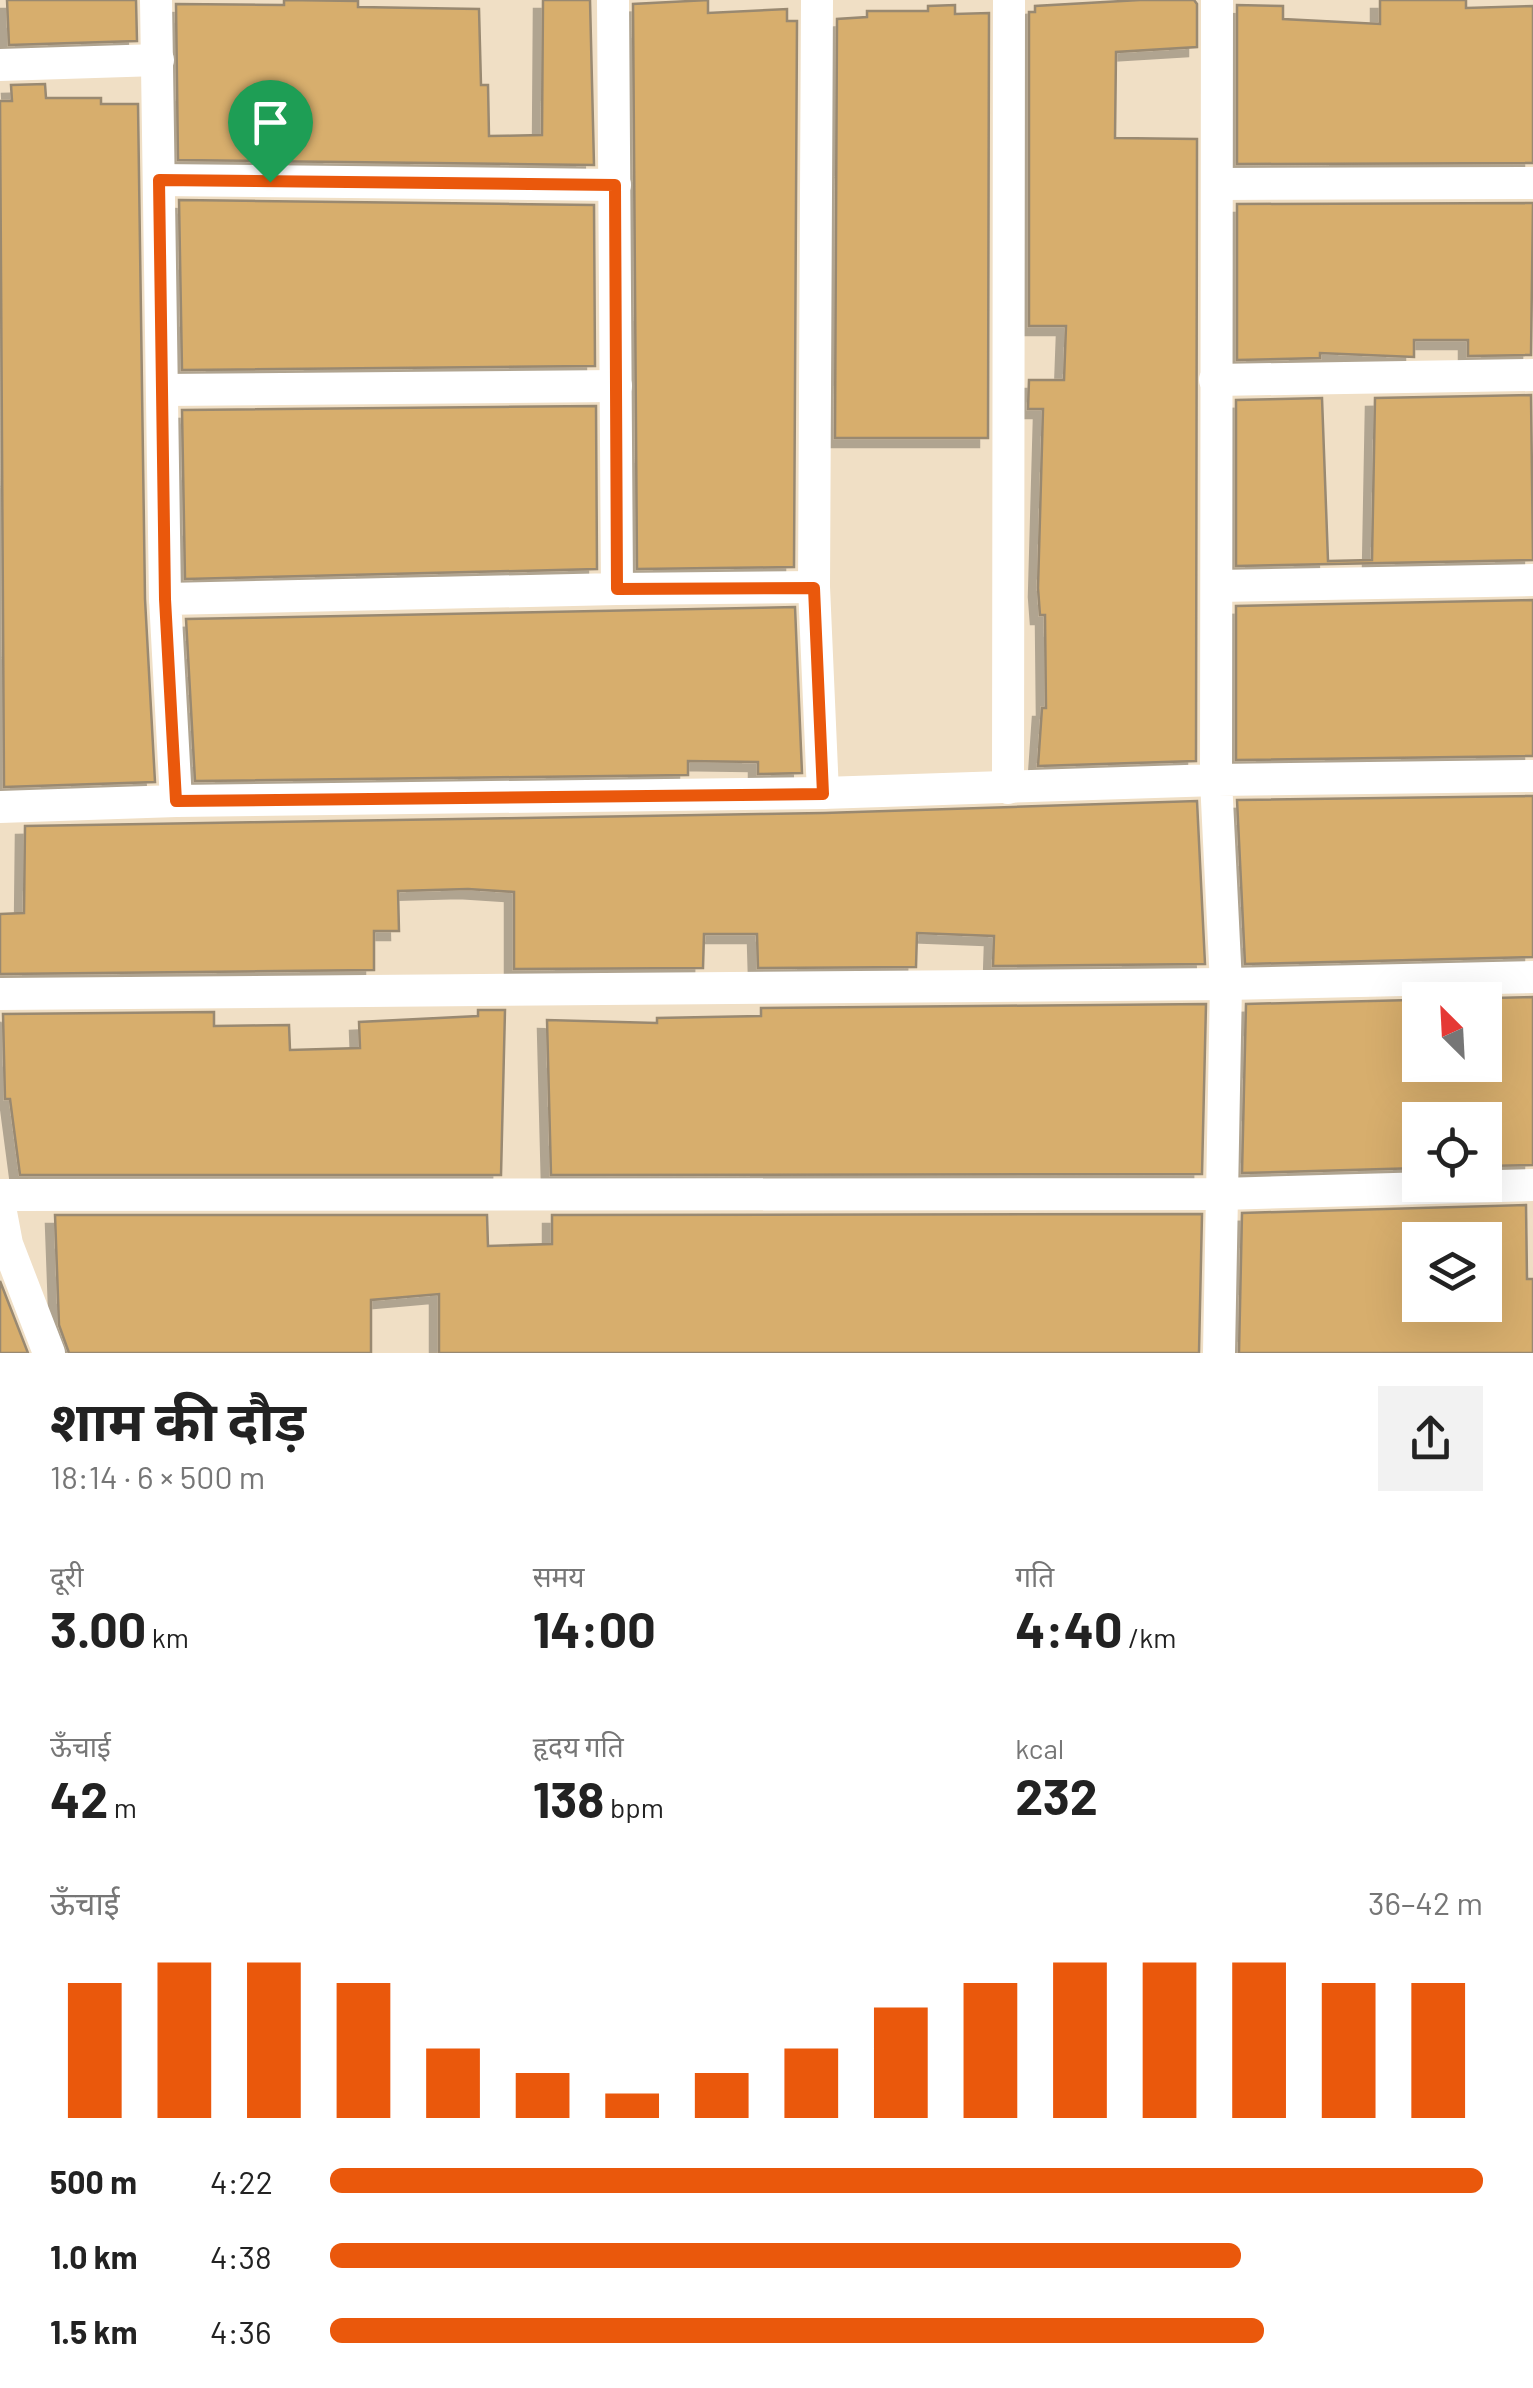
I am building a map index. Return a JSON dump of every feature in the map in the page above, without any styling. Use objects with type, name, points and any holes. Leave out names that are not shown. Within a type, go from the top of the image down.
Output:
[{"type":"street","points":[[156,0],[165,599],[176,801]]},
{"type":"street","points":[[613,0],[617,589]]},
{"type":"street","points":[[817,0],[814,588],[823,794]]},
{"type":"street","points":[[1008,788],[1009,0]]},
{"type":"street","points":[[1217,0],[1216,780],[1226,984],[1219,1353]]},
{"type":"street","points":[[0,64],[158,60]]},
{"type":"street","points":[[159,180],[615,185]]},
{"type":"street","points":[[1218,184],[1533,183]]},
{"type":"street","points":[[1215,380],[1533,375]]},
{"type":"street","points":[[162,390],[616,386]]},
{"type":"street","points":[[1218,586],[1533,580]]},
{"type":"street","points":[[165,599],[814,588]]},
{"type":"street","points":[[0,806],[823,794],[1216,780],[1533,776]]},
{"type":"street","points":[[0,994],[1226,984],[1533,977]]},
{"type":"street","points":[[0,1195],[1222,1194],[1533,1185]]},
{"type":"street","points":[[0,1207],[3,1246],[50,1353]]},
{"type":"building","points":[[7,0],[136,0],[137,41],[9,45]]},
{"type":"building","points":[[284,0],[358,1],[358,7],[479,9],[481,85],[488,85],[489,136],[542,135],[543,0],[590,0],[594,165],[178,160],[176,4],[284,5]]},
{"type":"building","points":[[708,0],[708,13],[787,9],[787,21],[797,21],[794,567],[637,569],[633,4]]},
{"type":"building","points":[[1194,0],[1197,4],[1197,47],[1116,52],[1115,138],[1197,139],[1196,761],[1038,766],[1042,708],[1046,708],[1045,615],[1040,615],[1038,588],[1043,409],[1028,409],[1029,380],[1064,380],[1066,326],[1029,326],[1029,12],[1035,12],[1035,6]]},
{"type":"building","points":[[1380,0],[1466,0],[1466,8],[1533,6],[1533,163],[1237,164],[1237,5],[1283,6],[1283,19],[1380,24]]},
{"type":"building","points":[[955,5],[955,14],[989,13],[988,438],[835,438],[837,19],[867,17],[867,11],[928,11],[928,6]]},
{"type":"building","points":[[45,84],[46,98],[101,98],[101,104],[138,104],[145,599],[155,782],[4,787],[0,101],[12,101],[11,85]]},
{"type":"building","points":[[179,200],[594,205],[595,366],[182,370]]},
{"type":"building","points":[[1533,203],[1531,355],[1468,356],[1468,340],[1414,340],[1414,357],[1320,353],[1320,358],[1237,360],[1237,204]]},
{"type":"building","points":[[1531,395],[1533,560],[1236,566],[1236,400],[1322,398],[1328,561],[1372,560],[1375,398]]},
{"type":"building","points":[[596,406],[597,569],[185,579],[182,410]]},
{"type":"building","points":[[1533,600],[1533,756],[1236,760],[1236,606]]},
{"type":"building","points":[[795,607],[802,773],[758,774],[758,762],[688,761],[688,775],[195,781],[186,619]]},
{"type":"building","points":[[1533,796],[1533,957],[1245,964],[1237,800]]},
{"type":"building","points":[[1197,801],[1205,964],[993,966],[994,936],[917,933],[916,967],[758,968],[757,934],[704,934],[703,968],[514,969],[514,892],[468,889],[398,891],[399,931],[374,931],[374,970],[0,974],[0,914],[24,913],[25,826],[824,813]]},
{"type":"building","points":[[1533,997],[1533,1165],[1502,1166],[1502,1102],[1402,1102],[1402,1169],[1242,1173],[1246,1004],[1402,1000],[1402,1082],[1502,1082],[1502,998]]},
{"type":"building","points":[[1206,1004],[1202,1174],[551,1175],[547,1020],[657,1023],[657,1018],[761,1016],[761,1008]]},
{"type":"building","points":[[478,1010],[505,1010],[501,1175],[20,1175],[10,1099],[5,1099],[3,1014],[214,1012],[214,1026],[289,1025],[290,1050],[360,1048],[359,1022],[478,1016]]},
{"type":"building","points":[[1526,1205],[1527,1279],[1533,1279],[1533,1353],[1239,1353],[1242,1213]]},
{"type":"building","points":[[1202,1214],[1199,1353],[439,1353],[439,1294],[371,1300],[371,1353],[69,1353],[59,1325],[55,1215],[487,1215],[488,1246],[552,1244],[552,1215]]},
{"type":"building","points":[[0,1281],[28,1353],[0,1353]]},
{"type":"route","points":[[159,180],[270,182],[615,185],[617,589],[814,588],[823,794],[176,801],[165,599],[159,180]]}]
